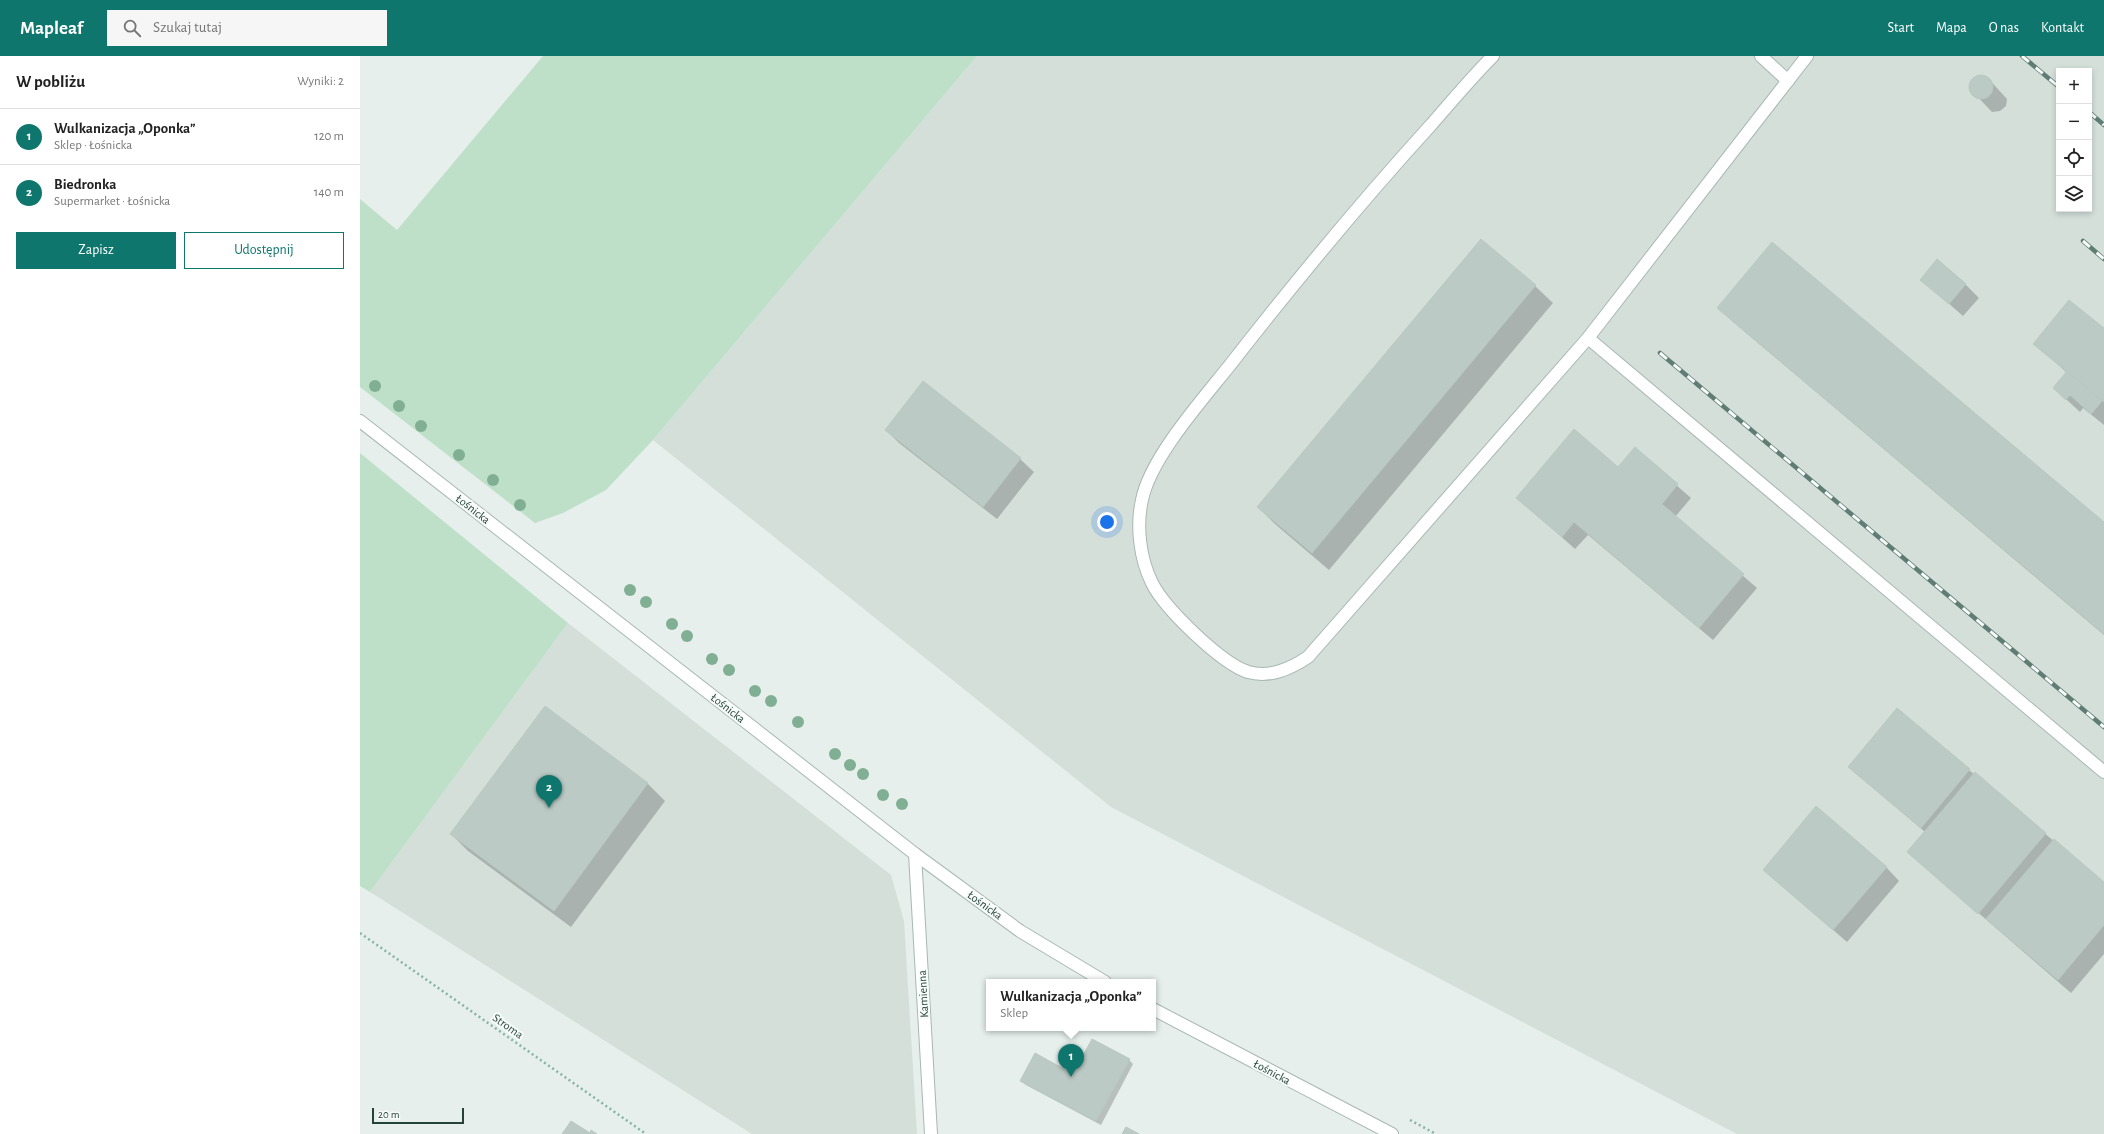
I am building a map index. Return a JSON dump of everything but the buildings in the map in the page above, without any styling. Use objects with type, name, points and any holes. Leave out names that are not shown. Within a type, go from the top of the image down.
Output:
[{"type":"street","points":[[1493,56],[1402,157],[1310,264],[1174,437],[1147,480],[1142,499],[1139,521],[1141,547],[1145,567],[1152,584],[1162,600],[1180,621],[1209,647],[1247,672],[1263,674],[1275,673],[1291,669],[1308,658],[1588,338],[1807,56]]},
{"type":"street","points":[[1761,56],[1788,81]]},
{"type":"street","points":[[1588,338],[2104,772]]},
{"type":"street","name":"Łośnicka","points":[[360,421],[915,854],[1020,931],[1100,979]]},
{"type":"street","name":"Kamienna","points":[[915,854],[931,1134]]},
{"type":"street","name":"Łośnicka","points":[[1156,1011],[1392,1134]]},
{"type":"path","name":"Stroma","points":[[360,933],[646,1134]]},
{"type":"shaded area","points":[[977,56],[2104,56],[2104,1134],[1737,1134],[1111,807],[653,440]]},
{"type":"shaded area","points":[[568,623],[891,875],[904,921],[917,1134],[752,1134],[370,892]]},
{"type":"green space","points":[[543,56],[977,56],[653,440],[606,490],[563,513],[535,523],[360,387],[360,199],[397,230]]},
{"type":"green space","points":[[360,453],[568,623],[370,892],[360,886]]},
{"type":"railway","points":[[2022,56],[2056,84]]},
{"type":"railway","points":[[2092,115],[2104,125]]},
{"type":"railway","points":[[2083,241],[2104,259]]},
{"type":"railway","points":[[1660,353],[2104,727]]},
{"type":"place","name":"Biedronka","points":[[549,808]]},
{"type":"place","name":"Wulkanizacja „Oponka”","points":[[1071,1077]]}]
